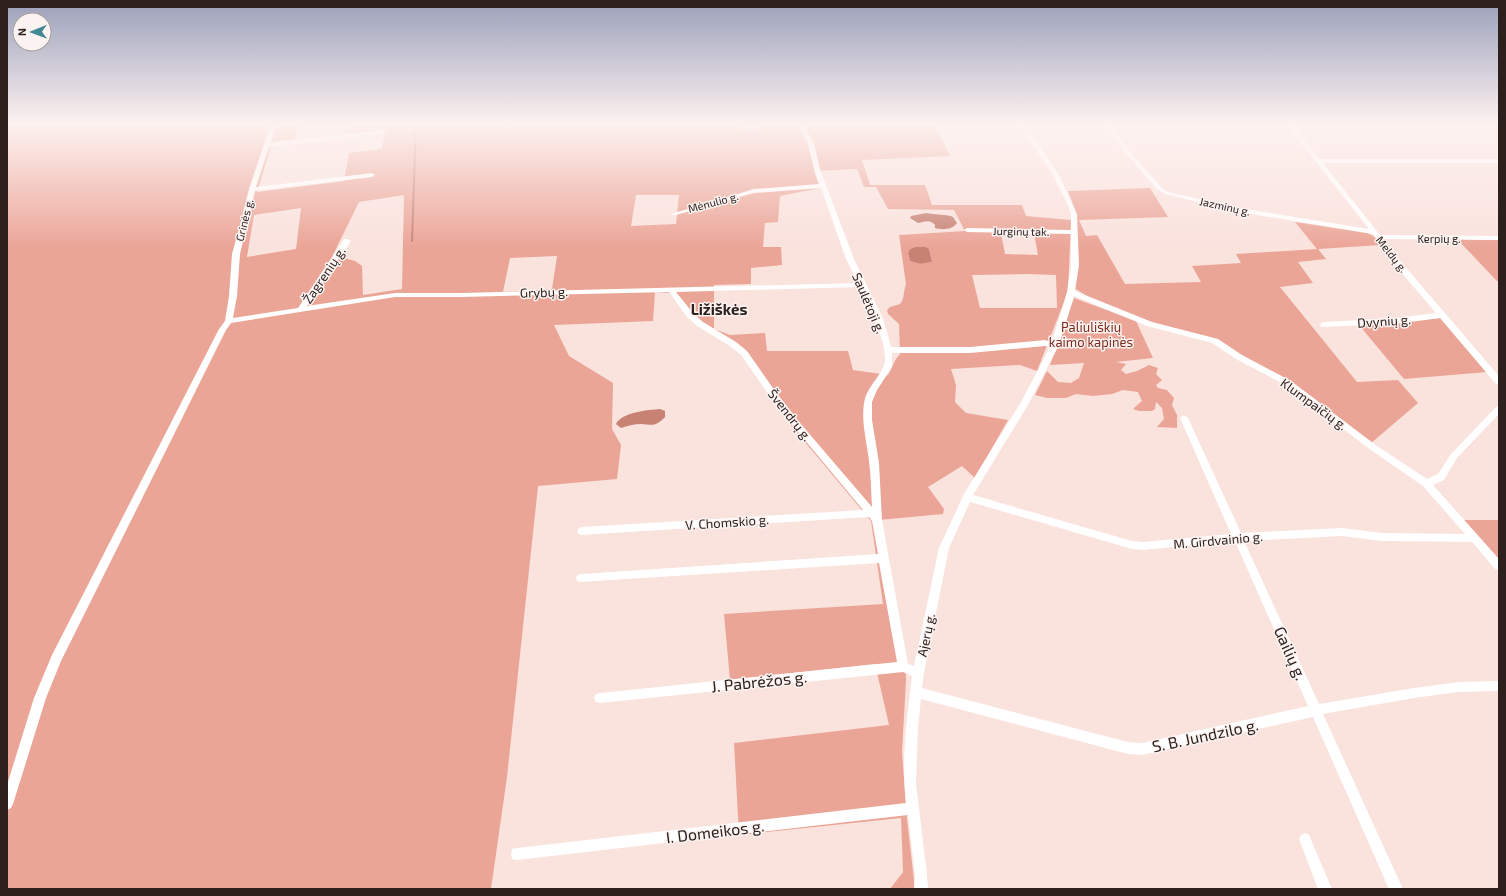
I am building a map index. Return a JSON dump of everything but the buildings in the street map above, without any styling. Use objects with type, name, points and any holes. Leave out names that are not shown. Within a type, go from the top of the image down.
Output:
[{"type":"street","name":"Grinės g.","points":[[229,321],[233,296],[236,254],[252,189],[260,165]]},
{"type":"street","name":"Saulėtoji g.","points":[[816,165],[846,248],[880,321],[888,350],[970,350],[1045,343],[1055,345]]},
{"type":"street","name":"Ajerų g.","points":[[921,889],[921,875],[910,783],[910,758],[915,692],[918,673],[944,548],[967,497],[1025,403],[1055,345],[1071,292],[1075,265],[1074,214],[1067,195],[1049,165]]},
{"type":"street","name":"Jazminų g.","points":[[1139,165],[1159,188],[1166,193],[1239,210],[1377,235]]},
{"type":"street","name":"Meldų g.","points":[[1321,165],[1377,235],[1387,250],[1499,382]]},
{"type":"street","points":[[252,189],[372,176]]},
{"type":"street","name":"Mėnulio g.","points":[[674,214],[754,191],[824,186]]},
{"type":"street","name":"Jurginų tak.","points":[[967,230],[1074,232]]},
{"type":"street","name":"Kerpių g.","points":[[1377,235],[1499,238]]},
{"type":"street","name":"Žagrenių g.","points":[[301,309],[347,241]]},
{"type":"street","name":"Grybų g.","points":[[229,321],[395,295],[862,285]]},
{"type":"street","name":"Švendrų g.","points":[[672,289],[673,294],[695,320],[733,344],[744,353],[793,420],[874,517],[884,558],[903,667]]},
{"type":"street","name":"Klumpaičių g.","points":[[1071,292],[1150,324],[1215,341],[1239,358],[1288,383],[1374,448],[1426,483],[1499,566]]},
{"type":"street","name":"Dvynių g.","points":[[1324,325],[1395,321],[1442,315]]},
{"type":"street","points":[[7,804],[40,698],[56,659],[223,329],[229,321]]},
{"type":"street","points":[[874,517],[874,463],[868,420],[868,402],[873,389],[888,367],[888,350]]},
{"type":"street","points":[[1426,483],[1435,481],[1441,477],[1454,456],[1499,409]]},
{"type":"street","name":"Gailių g.","points":[[1184,418],[1317,710],[1396,889]]},
{"type":"street","name":"M. Girdvainio g.","points":[[967,497],[1132,546],[1342,532],[1382,537],[1475,538]]},
{"type":"street","name":"V. Chomskio g.","points":[[582,531],[874,517]]},
{"type":"street","points":[[581,578],[884,558]]},
{"type":"street","name":"J. Pabrėžos g.","points":[[600,698],[894,667],[903,667],[918,673]]},
{"type":"street","name":"S. B. Jundzilo g.","points":[[915,692],[1032,724],[1128,748],[1142,749],[1317,710],[1414,693],[1459,687],[1499,686]]},
{"type":"street","name":"I. Domeikos g.","points":[[517,854],[913,808]]},
{"type":"street","points":[[1305,839],[1325,889]]},
{"type":"green space","points":[[7,165],[266,165],[257,192],[344,181],[347,165],[864,165],[870,185],[925,185],[932,205],[1022,205],[1026,216],[1071,220],[1068,292],[1037,371],[1020,365],[951,369],[956,385],[955,402],[966,413],[1008,420],[975,478],[962,466],[928,487],[944,509],[943,514],[879,520],[905,656],[906,680],[902,752],[907,819],[915,889],[890,889],[903,872],[901,818],[739,835],[734,743],[889,725],[875,664],[730,680],[724,614],[883,604],[871,521],[790,424],[739,351],[690,319],[670,293],[655,292],[653,321],[554,325],[569,356],[613,383],[612,429],[621,445],[617,479],[538,486],[507,777],[491,889],[7,889]],"holes":[[[857,169],[864,187],[876,187],[888,209],[954,210],[965,231],[899,235],[906,284],[903,299],[900,304],[890,307],[887,310],[888,314],[899,324],[900,354],[888,375],[853,370],[848,351],[767,351],[765,333],[730,335],[714,329],[714,285],[751,284],[751,268],[782,265],[781,247],[763,247],[765,223],[778,222],[780,196],[820,188],[814,171]],[[404,195],[402,289],[363,295],[362,266],[355,261],[333,255],[359,202]],[[636,195],[679,195],[676,224],[631,226]],[[301,208],[296,249],[247,257],[254,215]],[[1001,233],[1034,233],[1038,255],[1005,254]],[[915,247],[926,247],[929,249],[932,262],[920,264],[910,261],[908,253],[910,249]],[[557,256],[552,289],[503,292],[510,258]],[[972,275],[1056,275],[1057,308],[980,308]]]},
{"type":"green space","points":[[1150,188],[1168,217],[1079,220],[1086,236],[1097,235],[1125,284],[1201,282],[1192,266],[1241,263],[1236,254],[1317,249],[1295,222],[1367,233],[1375,237],[1380,245],[1318,249],[1326,259],[1298,262],[1313,283],[1280,287],[1357,382],[1398,380],[1418,403],[1370,444],[1310,396],[1213,338],[1152,323],[1095,301],[1074,288],[1076,213],[1068,191]]},
{"type":"green space","points":[[1457,239],[1499,240],[1499,281],[1497,281]]},
{"type":"green space","name":"Paliuliškių kaimo kapinės","points":[[1074,298],[1136,321],[1153,358],[1116,362],[1126,364],[1121,370],[1126,374],[1137,371],[1149,365],[1158,368],[1156,374],[1162,380],[1156,385],[1158,388],[1167,390],[1174,398],[1172,405],[1177,415],[1177,428],[1157,427],[1164,419],[1162,408],[1156,402],[1155,409],[1152,411],[1139,411],[1133,409],[1142,401],[1138,392],[1123,390],[1112,394],[1093,396],[1076,394],[1066,398],[1047,398],[1035,395],[1047,371],[1058,382],[1071,383],[1079,378],[1084,363],[1050,365]]},
{"type":"green space","points":[[1442,318],[1487,372],[1404,379],[1359,325]]},
{"type":"green space","points":[[1463,520],[1499,520],[1499,561]]},
{"type":"shaded area","points":[[926,213],[951,216],[957,223],[950,228],[941,229],[935,228],[935,225],[931,222],[927,221],[918,223],[910,218],[911,216]]},
{"type":"shaded area","points":[[915,247],[926,247],[929,249],[932,262],[920,264],[910,261],[908,253],[910,249]]},
{"type":"shaded area","points":[[660,409],[665,411],[665,417],[656,424],[636,424],[621,428],[616,424],[619,420],[629,414]]},
{"type":"waterway","points":[[412,241],[415,165]]},
{"type":"district","name":"Ližiškės","points":[[719,309]]}]
